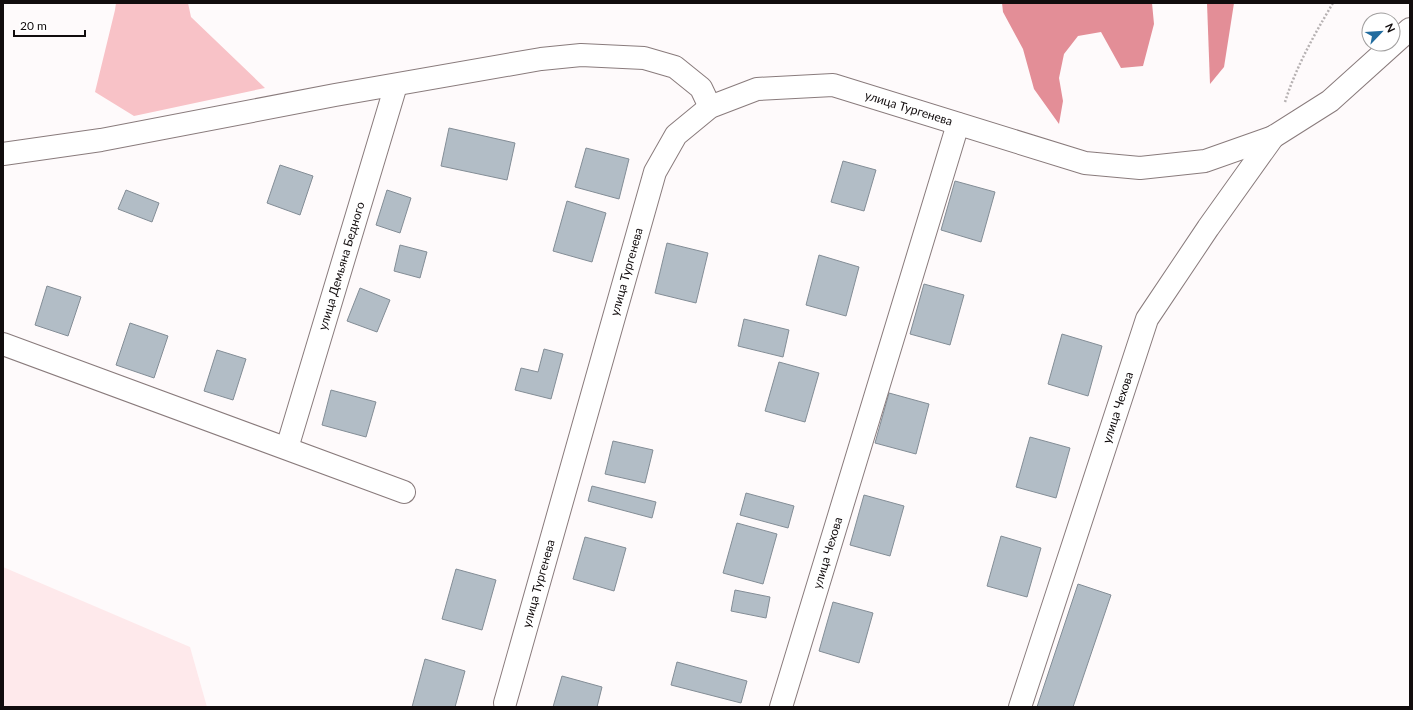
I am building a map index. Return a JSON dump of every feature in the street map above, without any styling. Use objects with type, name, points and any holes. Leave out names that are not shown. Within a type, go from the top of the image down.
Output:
[{"type":"street","points":[[1273,137],[1330,101],[1410,29]]},
{"type":"street","points":[[3,154],[101,140],[541,59],[581,55],[644,58],[675,67],[701,88],[710,107]]},
{"type":"street","name":"улица Демьяна Бедного","points":[[287,448],[396,85]]},
{"type":"street","name":"улица Тургенева","points":[[505,703],[655,172],[676,135],[710,107],[757,89],[833,85],[1085,164],[1140,168],[1205,161],[1273,137]]},
{"type":"street","name":"улица Чехова","points":[[781,707],[958,124]]},
{"type":"street","name":"улица Чехова","points":[[1020,707],[1147,319],[1208,228],[1273,137]]},
{"type":"street","points":[[3,344],[404,492]]},
{"type":"path","points":[[1284,103],[1291,83],[1312,39],[1333,3]]},
{"type":"shaded area","points":[[116,3],[188,3],[191,17],[265,88],[134,116],[95,92]]},
{"type":"shaded area","points":[[1002,3],[1152,3],[1154,24],[1143,66],[1121,68],[1101,32],[1078,36],[1064,54],[1059,78],[1063,101],[1059,124],[1034,89],[1023,49],[1003,12]]},
{"type":"shaded area","points":[[1207,3],[1234,3],[1224,67],[1210,84]]},
{"type":"shaded area","points":[[3,567],[190,647],[207,707],[3,707]]},
{"type":"building","points":[[449,128],[515,143],[507,180],[441,166]]},
{"type":"building","points":[[586,148],[629,159],[619,199],[575,187]]},
{"type":"building","points":[[843,161],[876,170],[864,211],[831,202]]},
{"type":"building","points":[[280,165],[313,176],[300,215],[267,203]]},
{"type":"building","points":[[955,181],[995,192],[981,242],[941,230]]},
{"type":"building","points":[[126,190],[159,203],[152,222],[118,209]]},
{"type":"building","points":[[387,190],[411,198],[400,233],[376,225]]},
{"type":"building","points":[[567,201],[606,213],[592,262],[553,251]]},
{"type":"building","points":[[667,243],[708,253],[696,303],[655,293]]},
{"type":"building","points":[[400,245],[427,252],[420,278],[394,271]]},
{"type":"building","points":[[819,255],[859,267],[846,316],[806,305]]},
{"type":"building","points":[[924,284],[964,295],[950,345],[910,334]]},
{"type":"building","points":[[47,286],[81,297],[68,336],[35,325]]},
{"type":"building","points":[[360,288],[390,300],[377,332],[347,321]]},
{"type":"building","points":[[744,319],[789,330],[783,357],[738,346]]},
{"type":"building","points":[[130,323],[168,336],[154,378],[116,365]]},
{"type":"building","points":[[1062,334],[1102,346],[1088,396],[1048,384]]},
{"type":"building","points":[[544,349],[563,354],[551,399],[515,390],[521,368],[538,372]]},
{"type":"building","points":[[217,350],[246,359],[233,400],[204,391]]},
{"type":"building","points":[[779,362],[819,373],[805,422],[765,411]]},
{"type":"building","points":[[331,390],[376,402],[366,437],[322,425]]},
{"type":"building","points":[[889,393],[929,404],[916,454],[875,443]]},
{"type":"building","points":[[1030,437],[1070,448],[1056,498],[1016,487]]},
{"type":"building","points":[[613,441],[653,450],[645,483],[605,474]]},
{"type":"building","points":[[592,486],[656,502],[652,518],[588,501]]},
{"type":"building","points":[[746,493],[794,506],[788,528],[740,515]]},
{"type":"building","points":[[864,495],[904,506],[890,556],[850,545]]},
{"type":"building","points":[[737,523],[777,534],[763,584],[723,573]]},
{"type":"building","points":[[1001,536],[1041,548],[1027,597],[987,586]]},
{"type":"building","points":[[585,537],[626,548],[614,591],[573,579]]},
{"type":"building","points":[[456,569],[496,580],[482,630],[442,619]]},
{"type":"building","points":[[1078,584],[1111,595],[1073,707],[1037,707]]},
{"type":"building","points":[[735,590],[770,597],[766,618],[731,611]]},
{"type":"building","points":[[833,602],[873,613],[859,663],[819,651]]},
{"type":"building","points":[[425,659],[465,671],[455,707],[412,707]]},
{"type":"building","points":[[677,662],[747,681],[741,703],[671,685]]},
{"type":"building","points":[[562,676],[602,687],[597,707],[553,707]]}]
